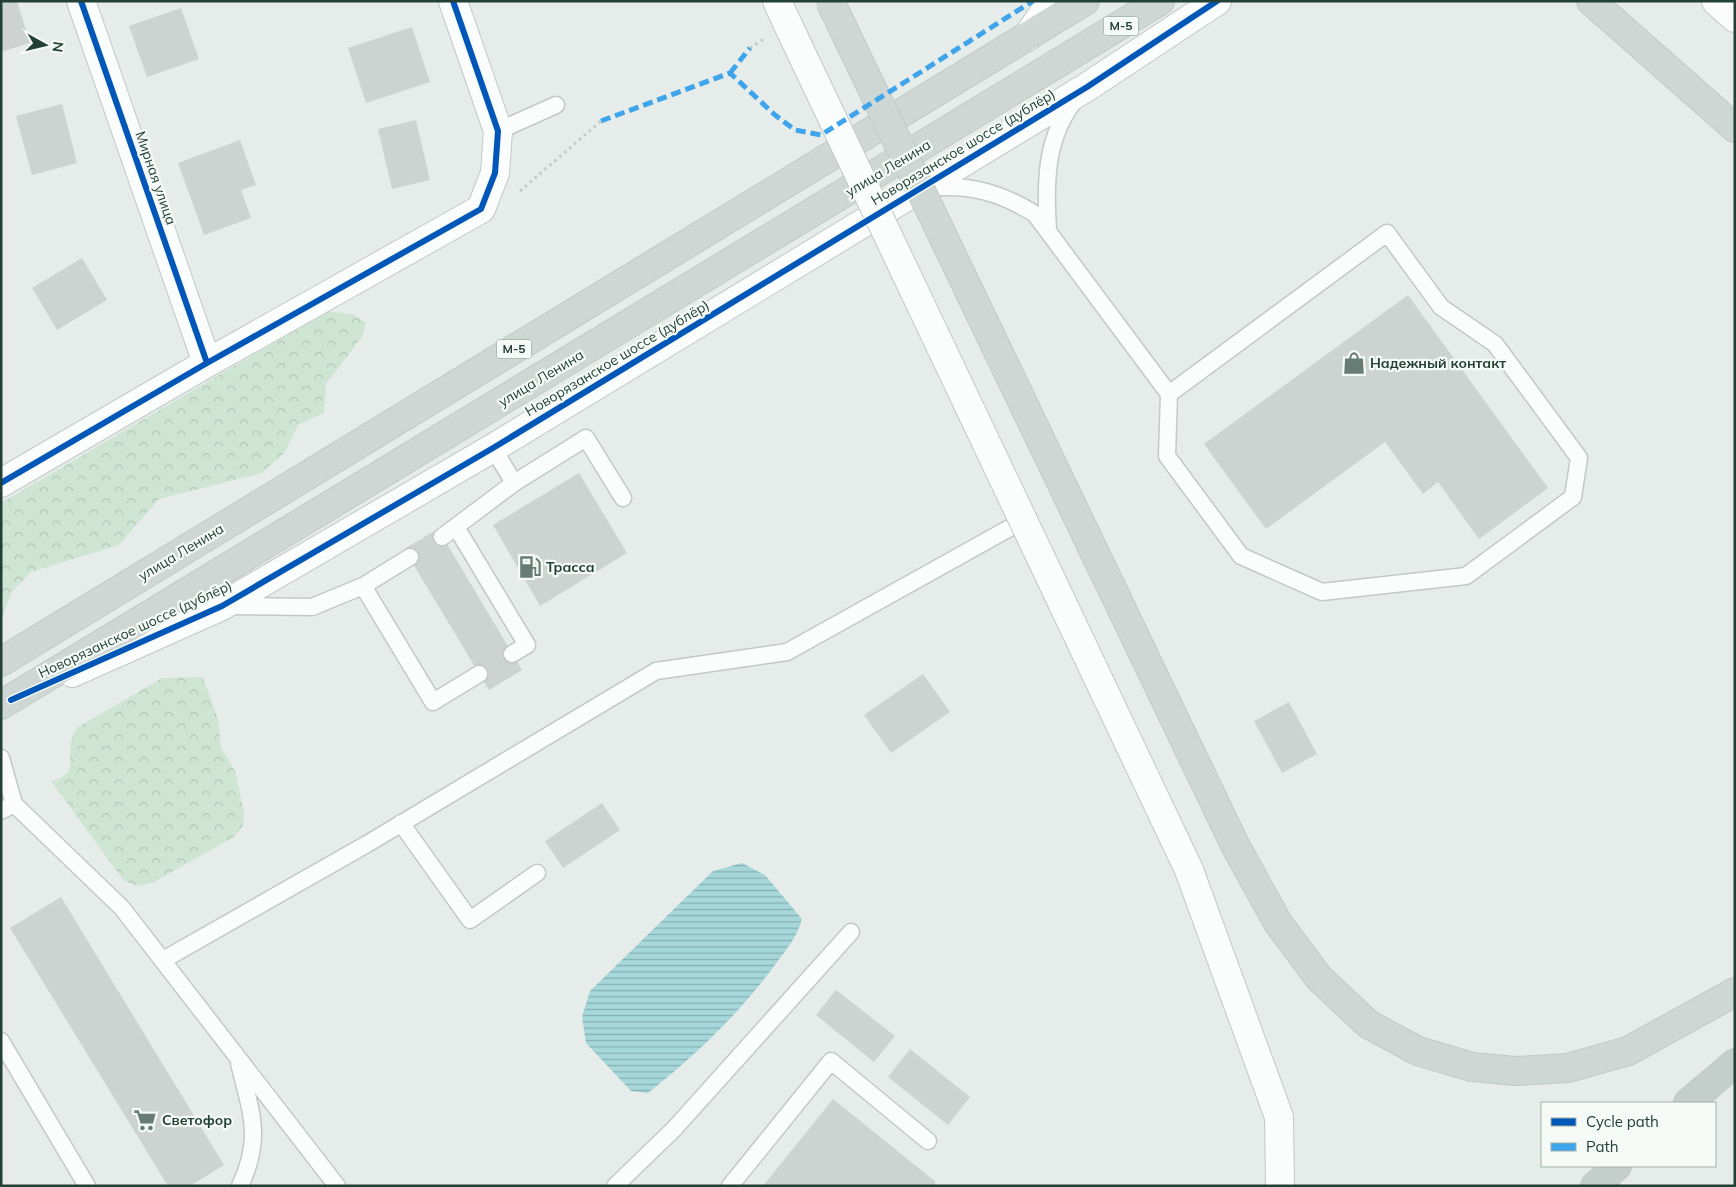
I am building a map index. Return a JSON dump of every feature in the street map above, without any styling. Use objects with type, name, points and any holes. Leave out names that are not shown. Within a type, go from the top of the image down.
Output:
[{"type":"highway","points":[[1689,1102],[1735,1063]]},
{"type":"highway","points":[[1595,1186],[1616,1167]]},
{"type":"main road","points":[[830,1],[1235,845],[1278,923],[1319,978],[1368,1024],[1427,1054],[1472,1067],[1516,1071],[1568,1068],[1628,1051],[1735,992]]},
{"type":"main road","name":"М-5","points":[[1026,38],[1085,1]]},
{"type":"main road","name":"улица Ленина","points":[[6,702],[1160,1]]},
{"type":"main road","points":[[1591,1],[1735,128]]},
{"type":"main road","name":"улица Ленина","points":[[1,662],[1026,38]]},
{"type":"street","name":"Мирная улица","points":[[81,1],[207,363]]},
{"type":"street","points":[[1,483],[207,363],[482,209],[495,174],[498,131],[453,1]]},
{"type":"street","points":[[1026,38],[1052,1]]},
{"type":"street","name":"Новорязанское шоссе (дублёр)","points":[[6,702],[222,606],[493,448],[1088,86],[1217,1]]},
{"type":"street","points":[[1716,1],[1735,18]]},
{"type":"street","points":[[782,13],[1189,870],[1278,1117],[1280,1186]]},
{"type":"lane","points":[[1048,230],[1046,201],[1049,158],[1057,129],[1069,108],[1088,86]]},
{"type":"lane","points":[[498,131],[556,105]]},
{"type":"lane","points":[[918,189],[955,186],[1010,199],[1035,214],[1168,394],[1167,456],[1241,556],[1322,592],[1466,576],[1573,497],[1579,458],[1495,344],[1441,307],[1387,233],[1168,394]]},
{"type":"lane","points":[[442,537],[514,483],[586,438],[623,498]]},
{"type":"lane","points":[[493,448],[514,483]]},
{"type":"lane","points":[[163,960],[401,823],[656,671],[787,652],[1015,525]]},
{"type":"lane","points":[[456,527],[527,645],[512,654]]},
{"type":"lane","points":[[222,606],[312,607],[363,586],[410,558]]},
{"type":"lane","points":[[363,586],[433,702],[479,674]]},
{"type":"lane","points":[[1,758],[7,808],[122,908],[338,1186]]},
{"type":"lane","points":[[401,823],[470,920],[537,873]]},
{"type":"lane","points":[[614,1186],[674,1128],[851,932]]},
{"type":"lane","points":[[1,1041],[87,1186]]},
{"type":"lane","points":[[238,1056],[255,1128],[250,1164],[240,1186]]},
{"type":"lane","points":[[730,1186],[831,1061],[928,1141]]},
{"type":"path","points":[[518,193],[601,121]]},
{"type":"green space","points":[[328,311],[354,315],[366,323],[362,337],[326,384],[324,413],[298,425],[285,452],[262,473],[159,499],[119,545],[31,572],[11,593],[1,620],[1,503]]},
{"type":"green space","points":[[203,677],[218,719],[221,747],[235,771],[244,812],[243,826],[234,837],[152,883],[137,886],[124,881],[51,781],[66,774],[69,769],[70,745],[78,727],[162,678]]},
{"type":"water","points":[[742,863],[765,875],[802,919],[798,931],[763,981],[733,1016],[701,1048],[648,1093],[631,1091],[586,1043],[582,1017],[590,991],[713,871]]},
{"type":"building","points":[[1,1],[17,1],[30,43],[1,52]]},
{"type":"building","points":[[181,8],[199,59],[147,77],[129,26]]},
{"type":"building","points":[[412,27],[430,82],[366,103],[348,48]]},
{"type":"building","points":[[62,104],[77,163],[32,175],[16,116]]},
{"type":"building","points":[[416,120],[430,180],[392,189],[378,129]]},
{"type":"building","points":[[240,140],[256,185],[241,190],[251,218],[204,235],[178,163]]},
{"type":"building","points":[[82,258],[107,300],[57,330],[32,288]]},
{"type":"building","points":[[1408,295],[1548,488],[1479,539],[1438,482],[1423,494],[1385,442],[1266,529],[1204,444]]},
{"type":"building","points":[[579,473],[627,553],[540,606],[493,525]]},
{"type":"building","points":[[438,529],[522,670],[489,690],[404,549]]},
{"type":"building","points":[[923,674],[950,712],[891,753],[864,715]]},
{"type":"building","points":[[1289,702],[1317,754],[1282,773],[1254,721]]},
{"type":"building","points":[[602,803],[620,830],[563,868],[545,841]]},
{"type":"building","points":[[61,897],[224,1165],[190,1186],[168,1186],[10,928]]},
{"type":"building","points":[[836,990],[895,1036],[874,1062],[816,1015]]},
{"type":"building","points":[[910,1049],[970,1097],[948,1125],[888,1077]]},
{"type":"building","points":[[833,1099],[936,1182],[933,1186],[763,1186]]},
{"type":"marked path","points":[[601,121],[730,73],[775,115],[795,130],[821,135],[1033,1]]},
{"type":"marked path","points":[[730,73],[750,48]]},
{"type":"cycle path","points":[[81,1],[207,363]]},
{"type":"cycle path","points":[[1,483],[207,363],[481,209],[495,173],[498,131],[453,1]]},
{"type":"cycle path","points":[[11,700],[222,606],[493,448],[1087,87],[1217,1]]},
{"type":"place","name":"Надежный контакт","points":[[1354,363]]},
{"type":"place","name":"Трасса","points":[[530,567]]},
{"type":"place","name":"Светофор","points":[[145,1120]]}]
